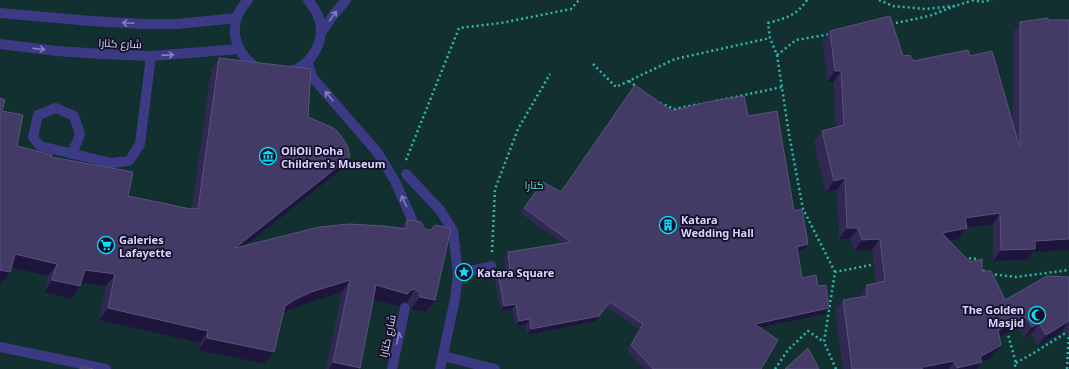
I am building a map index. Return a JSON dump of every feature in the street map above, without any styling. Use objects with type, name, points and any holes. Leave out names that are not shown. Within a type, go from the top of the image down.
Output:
[{"type":"street","points":[[248,0],[240,10],[237,18],[235,26],[236,42],[245,58],[252,64],[261,70],[273,73],[290,72],[307,62],[316,49],[321,33],[346,0]]},
{"type":"street","points":[[308,0],[318,15],[321,33]]},
{"type":"street","name":"شارع كتارا","points":[[0,13],[144,24],[177,24],[237,18]]},
{"type":"street","name":"شارع كتارا","points":[[0,44],[72,52],[151,56],[239,49]]},
{"type":"street","points":[[72,154],[80,134],[74,116],[56,108],[38,115],[32,137],[40,146],[72,154],[111,163],[129,161],[140,144],[151,56]]},
{"type":"street","points":[[307,62],[313,78],[378,153],[395,181],[420,236]]},
{"type":"street","points":[[406,174],[440,210],[453,231],[458,274],[455,299],[440,369]]},
{"type":"street","points":[[458,274],[491,266]]},
{"type":"street","name":"شارع كتارا","points":[[392,369],[405,308]]},
{"type":"street","points":[[0,347],[106,369]]},
{"type":"street","points":[[443,356],[495,369]]},
{"type":"path","points":[[406,174],[402,170],[458,28],[501,23],[571,9],[579,0]]},
{"type":"path","points":[[807,0],[802,7],[789,17],[768,23],[770,38],[777,55],[802,209],[835,272],[824,342]]},
{"type":"path","points":[[879,0],[893,6],[925,9],[955,6]]},
{"type":"path","points":[[884,25],[929,16],[973,0],[981,2],[992,0]]},
{"type":"path","points":[[777,55],[796,40],[833,34]]},
{"type":"path","points":[[593,64],[616,87],[675,59],[770,38]]},
{"type":"path","points":[[491,266],[495,189],[518,128],[550,74]]},
{"type":"path","points":[[629,81],[640,89]]},
{"type":"path","points":[[712,101],[782,87]]},
{"type":"path","points":[[657,102],[674,109],[705,103]]},
{"type":"path","points":[[963,258],[976,259],[985,273],[1016,277],[1069,270]]},
{"type":"path","points":[[835,272],[882,263]]},
{"type":"path","points":[[1005,325],[1016,363],[1014,369]]},
{"type":"path","points":[[1016,363],[1060,335],[1064,334],[1061,328]]},
{"type":"path","points":[[775,369],[788,350],[808,331],[824,342],[836,369]]},
{"type":"path","points":[[1068,369],[1069,332]]},
{"type":"green space","name":"كتارا","points":[[0,0],[1069,0],[1069,369],[0,369]]},
{"type":"building","points":[[890,16],[903,56],[910,55],[913,61],[968,50],[970,56],[992,51],[1019,145],[1020,22],[1048,18],[1048,20],[1069,20],[1069,239],[1035,241],[1035,249],[1001,250],[1000,213],[965,218],[967,228],[942,233],[970,262],[982,259],[982,271],[991,271],[1005,300],[1047,276],[1069,277],[1069,321],[1046,335],[1039,323],[1032,327],[1026,317],[998,330],[1001,345],[980,357],[982,362],[957,368],[954,361],[923,367],[922,369],[852,369],[843,300],[867,296],[867,285],[885,281],[880,239],[862,240],[858,228],[847,228],[845,178],[834,181],[822,131],[844,125],[841,71],[835,71],[830,31]]},
{"type":"building","points":[[219,58],[311,69],[308,117],[337,131],[348,147],[350,157],[235,248],[319,227],[349,224],[406,229],[407,220],[421,222],[425,229],[428,230],[432,229],[435,225],[451,228],[435,300],[420,297],[420,293],[415,289],[411,290],[407,294],[376,285],[360,368],[333,362],[350,280],[311,292],[285,306],[274,352],[207,338],[208,331],[108,308],[115,274],[85,270],[80,286],[52,280],[57,264],[15,254],[10,272],[0,270],[0,98],[5,100],[2,111],[23,115],[17,146],[52,155],[51,157],[133,172],[128,196],[191,209],[198,209]]},
{"type":"building","name":"Katara Wedding Hall","points":[[635,85],[672,111],[707,102],[744,96],[748,116],[777,111],[794,211],[802,209],[808,244],[797,247],[802,278],[816,275],[818,286],[826,285],[829,308],[755,324],[778,340],[761,369],[653,369],[631,345],[643,324],[610,302],[599,316],[531,329],[530,319],[519,321],[516,304],[504,306],[498,272],[510,269],[508,252],[571,242],[524,208],[543,182],[561,192]]},
{"type":"building","points":[[808,348],[819,369],[785,369]]},
{"type":"building","points":[[81,366],[93,369],[80,369]]},
{"type":"place","name":"OliOli Doha Children's Museum","points":[[268,156]]},
{"type":"place","name":"Katara Wedding Hall","points":[[668,225]]},
{"type":"place","name":"Galeries Lafayette","points":[[106,245]]},
{"type":"place","name":"Katara Square","points":[[464,272]]},
{"type":"place","name":"The Golden Masjid","points":[[1037,315]]}]
